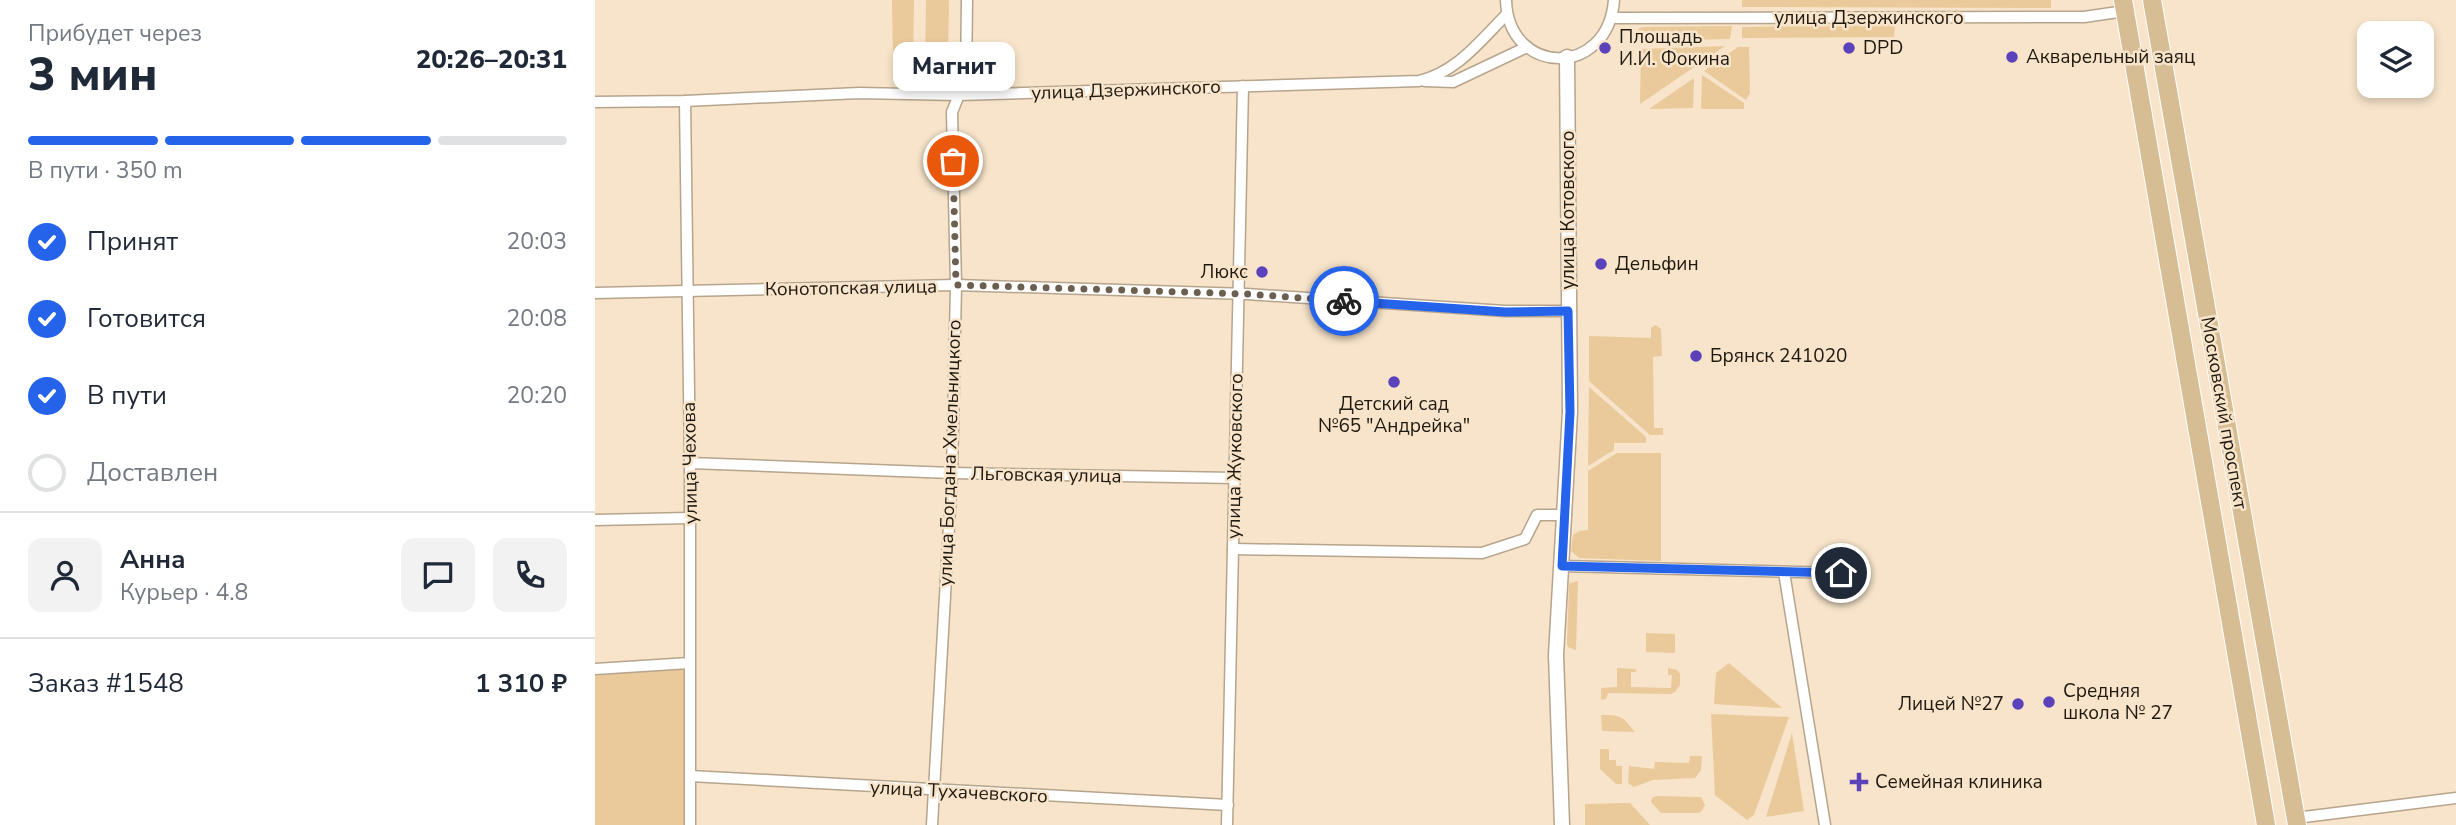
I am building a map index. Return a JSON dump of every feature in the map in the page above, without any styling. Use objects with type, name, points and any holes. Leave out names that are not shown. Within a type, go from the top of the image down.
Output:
[{"type":"main road","points":[[2124,6],[2152,3]]},
{"type":"main road","name":"Московский проспект","points":[[2152,3],[2296,822]]},
{"type":"main road","name":"Московский проспект","points":[[2124,6],[2262,824]]},
{"type":"main road","points":[[2262,824],[2296,822]]},
{"type":"street","name":"улица Богдана Хмельницкого","points":[[932,825],[952,473],[956,285],[951,112],[966,78],[967,0]]},
{"type":"street","points":[[1506,0],[1506,15],[1513,32],[1527,47],[1540,55],[1557,59],[1576,56],[1592,48],[1605,35],[1612,18],[1614,0]]},
{"type":"street","name":"улица Дзержинского","points":[[1612,18],[2084,17],[2124,6]]},
{"type":"street","name":"улица Дзержинского","points":[[595,102],[859,93],[958,95],[1435,80],[1453,68],[1506,15]]},
{"type":"street","points":[[1435,80],[1453,82],[1527,47]]},
{"type":"street","name":"улица Котовского","points":[[1562,825],[1556,655],[1570,412],[1567,57]]},
{"type":"street","name":"улица Жуковского","points":[[1227,825],[1243,86]]},
{"type":"street","name":"улица Чехова","points":[[685,101],[690,463],[690,825]]},
{"type":"street","name":"Конотопская улица","points":[[595,293],[956,285],[1239,294],[1505,312],[1568,311]]},
{"type":"street","name":"Льговская улица","points":[[690,463],[952,473],[1235,478]]},
{"type":"street","points":[[1233,549],[1482,553],[1525,539],[1537,514],[1566,515]]},
{"type":"street","points":[[595,520],[690,518]]},
{"type":"street","points":[[1562,566],[1841,573]]},
{"type":"street","points":[[1784,572],[1825,825]]},
{"type":"street","points":[[595,669],[689,663]]},
{"type":"street","name":"улица Тухачевского","points":[[690,776],[1228,806]]},
{"type":"street","points":[[2296,822],[2456,798]]},
{"type":"shaded area","points":[[892,0],[914,0],[913,57],[893,58]]},
{"type":"shaded area","points":[[926,0],[949,0],[948,57],[925,58]]},
{"type":"shaded area","points":[[1742,0],[2051,0],[2051,8],[1742,7]]},
{"type":"shaded area","points":[[1895,25],[1894,37],[1742,38],[1742,27]]},
{"type":"shaded area","points":[[1732,26],[1730,39],[1644,41],[1637,36],[1639,28],[1644,27]]},
{"type":"shaded area","points":[[1725,46],[1640,104],[1641,49]]},
{"type":"shaded area","points":[[1738,47],[1749,47],[1750,93],[1746,100],[1704,71]]},
{"type":"shaded area","points":[[894,64],[912,64],[913,82],[894,82]]},
{"type":"shaded area","points":[[926,64],[947,64],[948,81],[926,82]]},
{"type":"shaded area","points":[[1702,75],[1744,103],[1744,109],[1701,109]]},
{"type":"shaded area","points":[[1694,78],[1693,108],[1649,109]]},
{"type":"shaded area","points":[[1655,325],[1661,329],[1662,356],[1653,357],[1654,428],[1663,428],[1663,435],[1650,435],[1589,381],[1589,336],[1651,338],[1651,328]]},
{"type":"shaded area","points":[[1589,387],[1646,437],[1646,443],[1614,443],[1614,450],[1588,466]]},
{"type":"shaded area","points":[[1617,453],[1661,453],[1661,561],[1579,558],[1571,551],[1573,535],[1588,530],[1588,471]]},
{"type":"shaded area","points":[[1578,581],[1576,650],[1567,644],[1569,586],[1570,583]]},
{"type":"shaded area","points":[[1646,633],[1675,634],[1675,653],[1646,652]]},
{"type":"shaded area","points":[[1729,663],[1782,708],[1714,704],[1716,673]]},
{"type":"shaded area","points":[[685,668],[684,825],[595,825],[595,675]]},
{"type":"shaded area","points":[[1617,668],[1636,669],[1636,672],[1631,672],[1631,687],[1671,688],[1672,675],[1668,675],[1668,668],[1677,670],[1680,674],[1680,685],[1671,694],[1608,693],[1606,699],[1601,700],[1601,688],[1617,687]]},
{"type":"shaded area","points":[[1711,714],[1789,717],[1754,815],[1747,820],[1715,795]]},
{"type":"shaded area","points":[[1601,715],[1621,718],[1635,732],[1602,731]]},
{"type":"shaded area","points":[[1792,733],[1804,811],[1766,817]]},
{"type":"shaded area","points":[[1600,749],[1609,749],[1609,760],[1616,760],[1616,766],[1622,766],[1622,784],[1616,784],[1600,769]]},
{"type":"shaded area","points":[[1690,756],[1702,756],[1701,770],[1695,778],[1653,780],[1634,787],[1628,783],[1629,766],[1654,769],[1655,762],[1689,763]]},
{"type":"shaded area","points":[[1656,796],[1701,797],[1705,805],[1698,813],[1661,813],[1651,802]]},
{"type":"shaded area","points":[[1630,803],[1650,825],[1585,825],[1585,804]]},
{"type":"way so far","points":[[953,161],[956,285],[1247,294],[1344,301]]},
{"type":"place","name":"Площадь И.И. Фокина","points":[[1605,48]]},
{"type":"place","name":"DPD","points":[[1849,48]]},
{"type":"place","name":"Акварельный заяц","points":[[2012,57]]},
{"type":"place","name":"Магнит","points":[[953,161]]},
{"type":"place","name":"Дельфин","points":[[1601,264]]},
{"type":"place","name":"Люкс","points":[[1262,272]]},
{"type":"place","name":"Брянск 241020","points":[[1696,356]]},
{"type":"place","name":"Детский сад №65 \"Андрейка\"","points":[[1394,382]]},
{"type":"place","name":"Средняя школа № 27","points":[[2049,702]]},
{"type":"place","name":"Лицей №27","points":[[2018,704]]},
{"type":"place","name":"Семейная клиника","points":[[1859,782]]},
{"type":"route","points":[[1344,301],[1505,312],[1568,311],[1570,412],[1562,566],[1841,573]]}]
